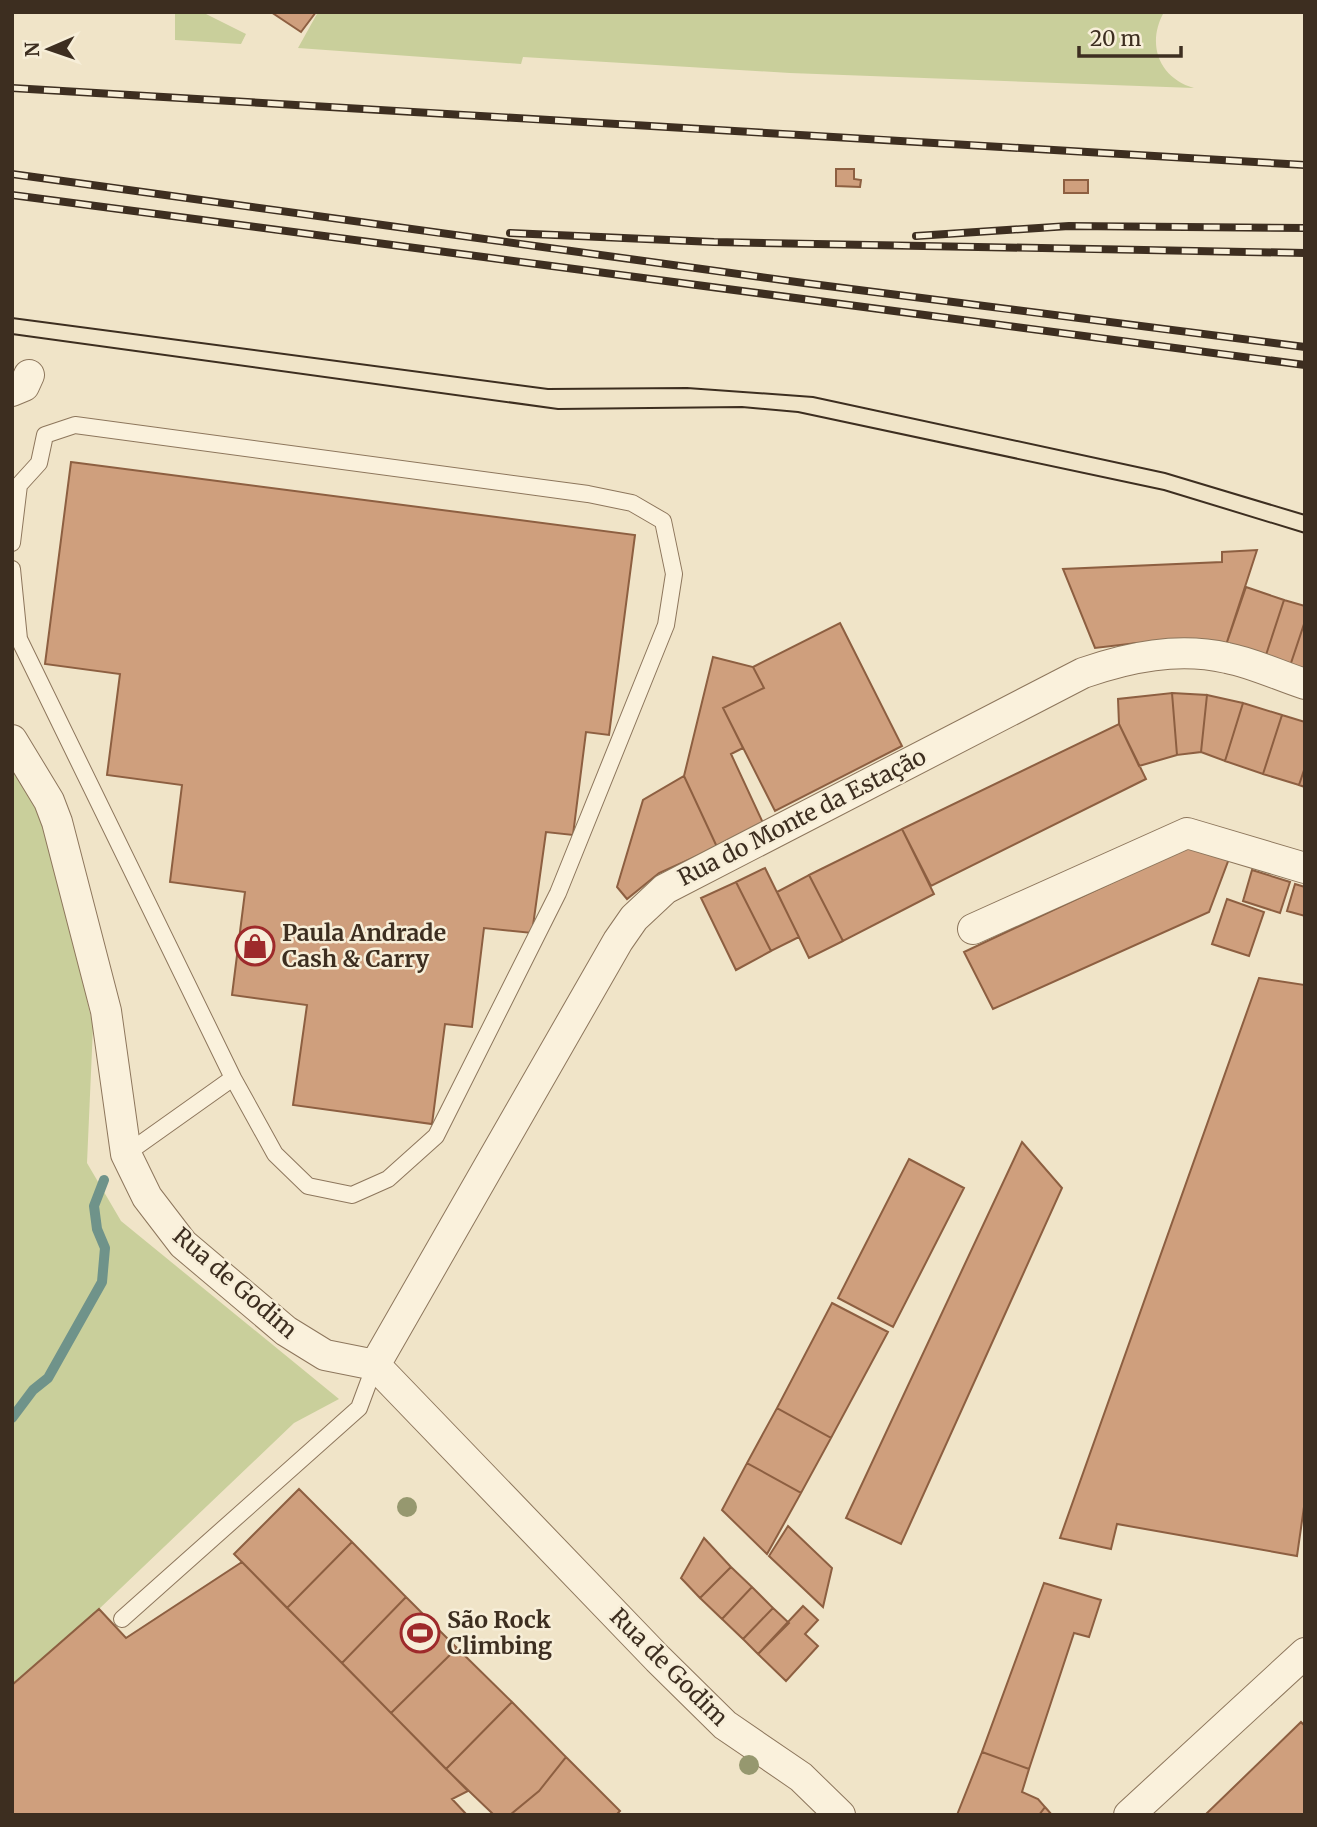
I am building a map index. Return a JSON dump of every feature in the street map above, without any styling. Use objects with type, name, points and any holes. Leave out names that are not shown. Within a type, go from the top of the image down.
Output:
[{"type":"street","name":"Rua do Monte da Estação","points":[[375,1365],[618,941],[634,919],[665,889],[1083,673],[1121,660],[1142,655],[1227,657],[1305,684]]},
{"type":"street","name":"Rua de Godim","points":[[12,740],[49,801],[64,848],[107,1011],[125,1154],[147,1197],[183,1244],[286,1331],[326,1354],[375,1365],[716,1716],[801,1777],[840,1815]]},
{"type":"street","points":[[973,929],[1187,833],[1305,868]]},
{"type":"street","points":[[1129,1815],[1305,1653]]},
{"type":"lane","points":[[12,542],[19,485],[38,463],[46,435],[75,425],[588,494],[632,503],[663,521],[674,574],[666,625],[558,893],[436,1136],[388,1178],[352,1195],[308,1186],[275,1154],[233,1078],[19,639],[12,569]]},
{"type":"lane","points":[[125,1154],[233,1078]]},
{"type":"lane","points":[[122,1619],[359,1408],[375,1365]]},
{"type":"green space","points":[[175,12],[202,12],[246,34],[241,44],[175,40]]},
{"type":"green space","points":[[318,12],[1164,12],[1156,36],[1159,58],[1172,76],[1194,88],[790,73],[523,57],[521,64],[298,48]]},
{"type":"green space","points":[[12,768],[50,830],[93,1027],[87,1163],[121,1221],[339,1399],[294,1423],[99,1609],[12,1685]]},
{"type":"building","points":[[271,12],[316,12],[301,32]]},
{"type":"building","points":[[836,169],[854,169],[854,179],[861,180],[860,187],[836,186]]},
{"type":"building","points":[[1064,180],[1088,180],[1088,193],[1064,193]]},
{"type":"building","points":[[71,462],[635,535],[609,735],[586,732],[573,835],[546,832],[532,933],[484,928],[472,1027],[445,1024],[432,1124],[293,1105],[307,1005],[232,995],[245,892],[170,882],[182,785],[107,775],[120,674],[45,664]]},
{"type":"building","points":[[1257,550],[1226,645],[1137,643],[1095,648],[1063,569],[1222,562],[1222,552]]},
{"type":"building","points":[[1246,587],[1284,600],[1265,658],[1226,645]]},
{"type":"building","points":[[1284,600],[1305,606],[1305,621],[1290,666],[1265,658]]},
{"type":"building","points":[[1305,621],[1305,670],[1290,666]]},
{"type":"building","points":[[840,623],[902,746],[775,811],[723,708],[764,688],[753,667]]},
{"type":"building","points":[[713,657],[753,667],[764,688],[723,708],[743,748],[731,754],[764,825],[717,847],[684,776]]},
{"type":"building","points":[[1172,693],[1177,755],[1139,766],[1119,724],[1118,699]]},
{"type":"building","points":[[1172,693],[1207,695],[1201,752],[1177,755]]},
{"type":"building","points":[[1207,695],[1243,703],[1225,761],[1201,752]]},
{"type":"building","points":[[1243,703],[1282,715],[1263,774],[1225,761]]},
{"type":"building","points":[[1282,715],[1305,722],[1305,767],[1299,785],[1263,774]]},
{"type":"building","points":[[1119,724],[1146,779],[931,886],[902,829]]},
{"type":"building","points":[[1305,767],[1305,787],[1299,785]]},
{"type":"building","points":[[684,776],[717,847],[659,873],[627,899],[617,887],[643,800]]},
{"type":"building","points":[[902,829],[934,894],[843,941],[809,875]]},
{"type":"building","points":[[1196,843],[1230,856],[1209,912],[993,1009],[964,952]]},
{"type":"building","points":[[765,868],[799,937],[771,951],[736,882]]},
{"type":"building","points":[[1252,870],[1290,882],[1280,913],[1243,901]]},
{"type":"building","points":[[809,875],[843,941],[809,958],[777,892]]},
{"type":"building","points":[[736,882],[771,951],[736,970],[701,898]]},
{"type":"building","points":[[1295,884],[1305,887],[1305,916],[1287,911]]},
{"type":"building","points":[[1227,899],[1264,912],[1249,956],[1212,944]]},
{"type":"building","points":[[1259,978],[1305,985],[1305,1500],[1297,1556],[1117,1524],[1111,1549],[1060,1538]]},
{"type":"building","points":[[1022,1142],[1062,1188],[901,1544],[846,1518]]},
{"type":"building","points":[[909,1159],[964,1188],[893,1327],[838,1298]]},
{"type":"building","points":[[832,1303],[888,1332],[831,1438],[777,1408]]},
{"type":"building","points":[[777,1408],[831,1438],[801,1493],[747,1463]]},
{"type":"building","points":[[747,1463],[801,1493],[767,1554],[722,1510]]},
{"type":"building","points":[[299,1489],[352,1542],[287,1608],[234,1554]]},
{"type":"building","points":[[788,1526],[832,1568],[823,1607],[769,1556]]},
{"type":"building","points":[[704,1538],[731,1567],[700,1598],[681,1578]]},
{"type":"building","points":[[352,1542],[406,1597],[342,1663],[287,1608]]},
{"type":"building","points":[[242,1562],[468,1791],[452,1799],[467,1815],[12,1815],[12,1685],[99,1609],[126,1638]]},
{"type":"building","points":[[731,1567],[752,1587],[722,1619],[700,1598]]},
{"type":"building","points":[[1044,1583],[1101,1600],[1089,1637],[1074,1633],[1029,1769],[982,1752]]},
{"type":"building","points":[[752,1587],[773,1608],[743,1639],[722,1619]]},
{"type":"building","points":[[406,1597],[457,1648],[391,1713],[342,1663]]},
{"type":"building","points":[[803,1606],[818,1620],[805,1634],[818,1646],[786,1681],[758,1654]]},
{"type":"building","points":[[773,1608],[789,1623],[758,1654],[743,1639]]},
{"type":"building","points":[[457,1648],[512,1702],[446,1769],[391,1713]]},
{"type":"building","points":[[512,1702],[566,1757],[539,1791],[510,1815],[494,1815],[446,1769]]},
{"type":"building","points":[[1301,1722],[1305,1726],[1305,1815],[1205,1815]]},
{"type":"building","points":[[982,1752],[1029,1769],[1022,1792],[1038,1799],[1045,1807],[1039,1815],[957,1815]]},
{"type":"building","points":[[566,1757],[620,1811],[616,1815],[510,1815],[539,1791]]},
{"type":"building","points":[[1045,1807],[1052,1815],[1039,1815]]},
{"type":"waterway","points":[[12,1418],[33,1390],[48,1378],[102,1282],[105,1248],[97,1229],[94,1206],[104,1180]]},
{"type":"tram line","points":[[12,318],[548,389],[687,388],[813,397],[1165,473],[1305,515]]},
{"type":"tram line","points":[[12,334],[558,409],[742,407],[798,412],[1164,490],[1305,533]]},
{"type":"railway","points":[[12,88],[1305,165]]},
{"type":"railway","points":[[12,174],[804,283],[1305,347]]},
{"type":"railway","points":[[12,195],[1305,365]]},
{"type":"railway","points":[[916,236],[1069,226],[1305,228]]},
{"type":"railway","points":[[510,233],[714,242],[1305,253]]},
{"type":"place","name":"Paula Andrade Cash & Carry","points":[[255,946]]},
{"type":"place","name":"São Rock Climbing","points":[[420,1633]]}]
